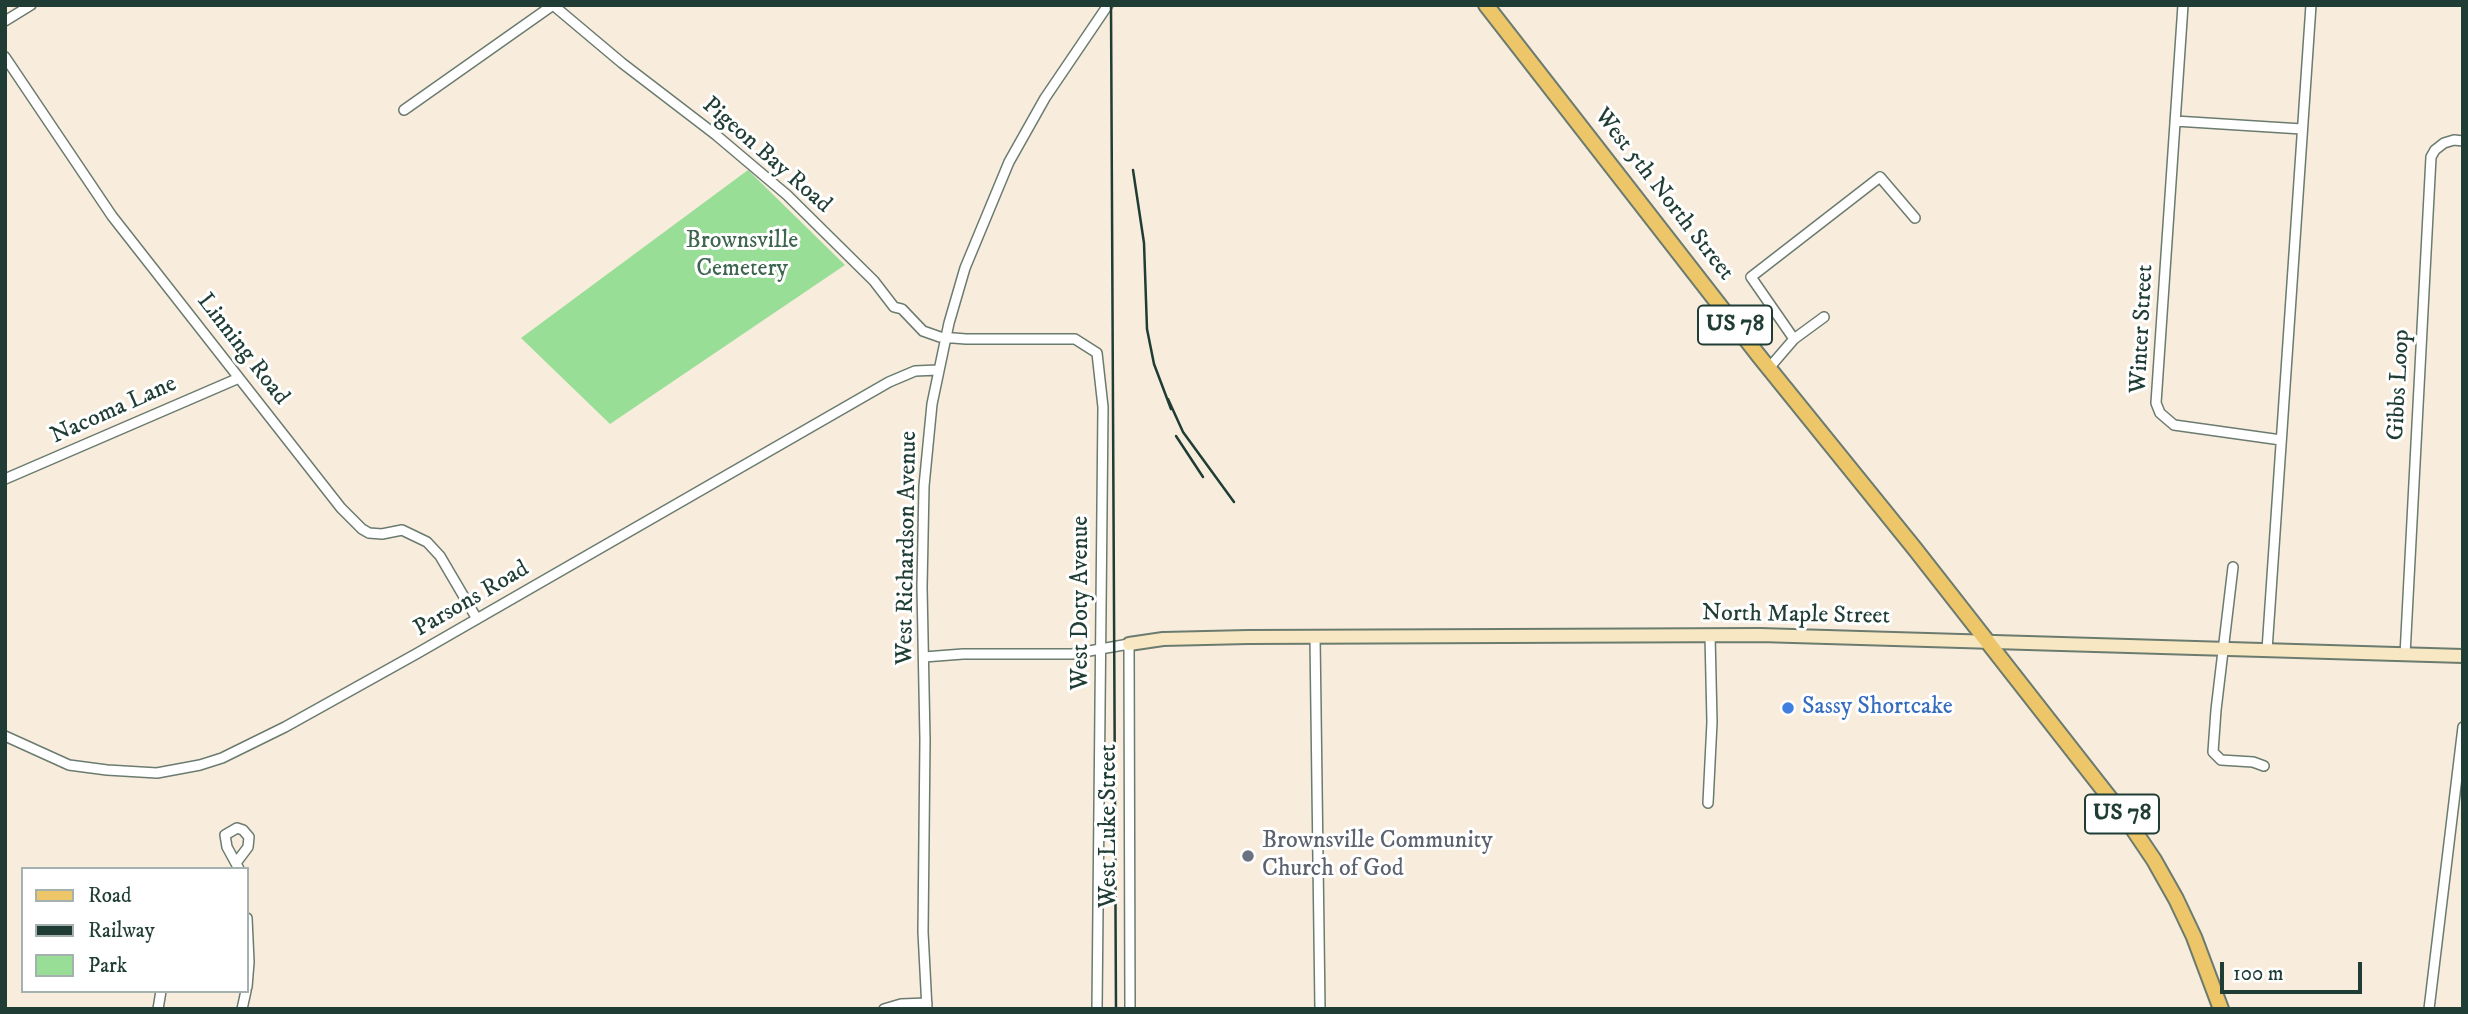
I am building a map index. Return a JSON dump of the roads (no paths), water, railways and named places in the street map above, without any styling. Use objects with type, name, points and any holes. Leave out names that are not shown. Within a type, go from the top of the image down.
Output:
[{"type":"main road","name":"West 5th North Street","points":[[1486,5],[1769,368],[1988,642]]},
{"type":"main road","name":"US 78","points":[[1988,642],[2127,820],[2154,860],[2194,937],[2221,1009]]},
{"type":"street","points":[[5,21],[31,5]]},
{"type":"street","points":[[404,110],[553,5]]},
{"type":"street","name":"Pigeon Bay Road","points":[[553,5],[787,195],[874,281],[894,307],[902,309],[923,331],[946,337]]},
{"type":"street","name":"West Richardson Avenue","points":[[927,1006],[923,932],[922,587],[925,486],[932,404],[938,370],[965,268],[1009,162],[1045,98],[1108,5]]},
{"type":"street","name":"Winter Street","points":[[2183,5],[2157,403],[2160,413],[2174,425],[2184,428],[2281,440]]},
{"type":"street","points":[[2267,650],[2311,5]]},
{"type":"street","name":"Linning Road","points":[[5,57],[97,195],[341,508],[362,529],[375,534],[402,530],[418,536],[436,550],[477,619]]},
{"type":"street","points":[[2175,121],[2302,129]]},
{"type":"street","name":"Gibbs Loop","points":[[2405,655],[2431,157],[2444,143],[2454,139],[2463,141]]},
{"type":"street","points":[[1794,339],[1751,277],[1880,177],[1915,218]]},
{"type":"street","points":[[1769,368],[1794,339],[1824,317]]},
{"type":"street","name":"West Doty Avenue","points":[[946,337],[1075,338],[1097,354],[1103,407],[1097,1009]]},
{"type":"street","name":"Parsons Road","points":[[5,736],[69,765],[156,773],[200,765],[253,744],[477,619],[889,382],[915,371],[938,370]]},
{"type":"street","name":"Nacoma Lane","points":[[5,479],[239,378]]},
{"type":"street","points":[[2233,567],[2213,752],[2221,760],[2253,762],[2264,766]]},
{"type":"street","points":[[1708,803],[1712,722],[1710,635]]},
{"type":"street","name":"North Maple Street","points":[[1129,644],[1163,639],[1710,635],[2463,656]]},
{"type":"street","points":[[1315,637],[1320,1009]]},
{"type":"street","points":[[924,657],[963,654],[1072,654],[1129,644]]},
{"type":"street","name":"West Luke Street","points":[[1129,644],[1130,1009]]},
{"type":"street","points":[[2429,1009],[2463,727]]},
{"type":"street","points":[[884,1009],[901,1004],[927,1006]]},
{"type":"railway","points":[[1111,5],[1116,1009]]},
{"type":"railway","points":[[1133,170],[1144,243],[1147,329],[1154,364],[1171,409]]},
{"type":"railway","points":[[1168,399],[1183,432],[1234,502]]},
{"type":"railway","points":[[1176,436],[1203,477]]},
{"type":"place","name":"Sassy Shortcake","points":[[1788,708]]},
{"type":"place","name":"Brownsville Community Church of God","points":[[1248,856]]},
{"type":"park label","name":"Brownsville Cemetery","points":[[742,256]]}]
